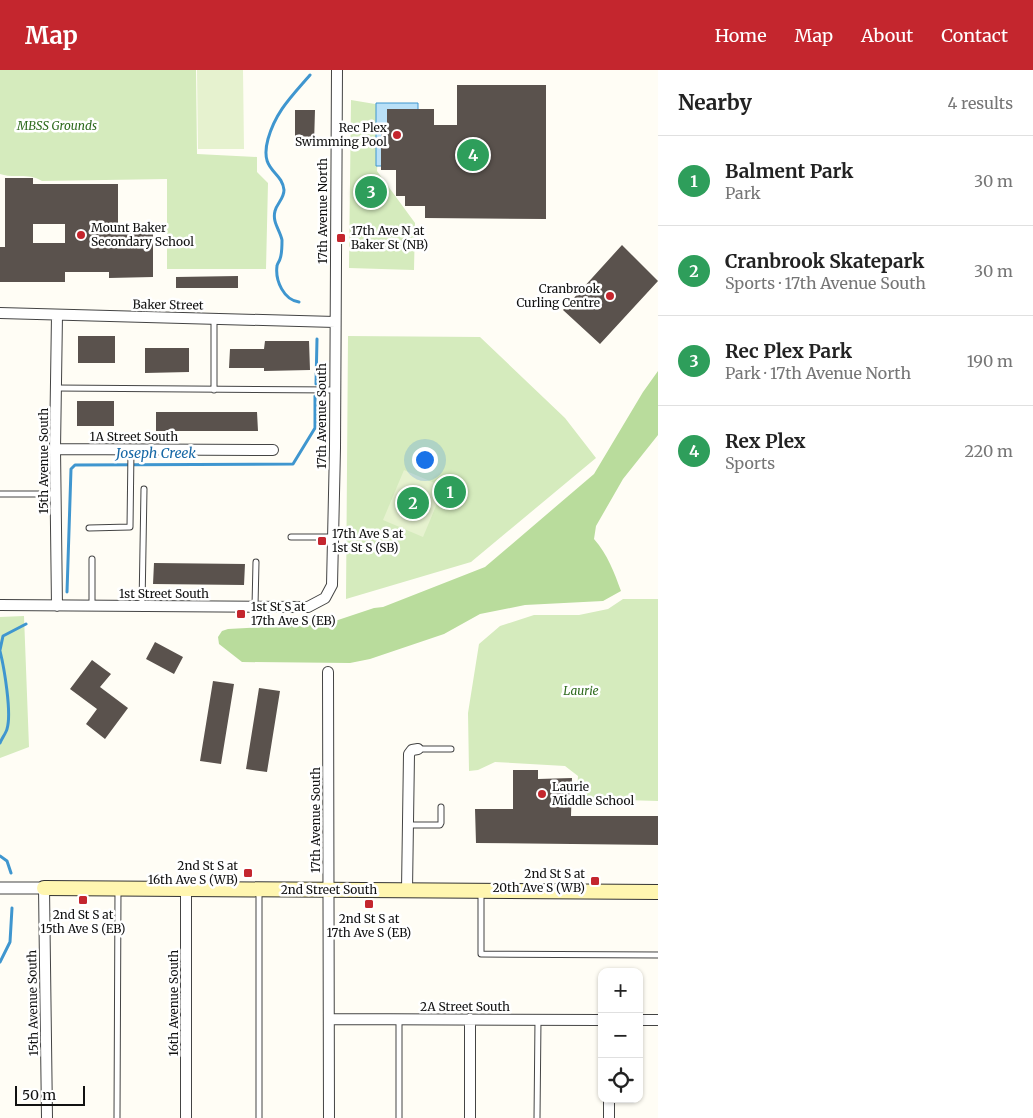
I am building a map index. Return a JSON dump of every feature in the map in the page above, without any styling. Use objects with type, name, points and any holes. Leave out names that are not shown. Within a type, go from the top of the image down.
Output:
[{"type":"main road","name":"2nd Street South","points":[[44,888],[658,892]]},
{"type":"street","name":"17th Avenue North","points":[[335,322],[337,70]]},
{"type":"street","name":"Baker Street","points":[[0,313],[335,322]]},
{"type":"street","name":"15th Avenue South","points":[[57,315],[55,449],[57,606]]},
{"type":"street","name":"17th Avenue South","points":[[325,598],[332,585],[335,322]]},
{"type":"street","name":"1A Street South","points":[[55,449],[273,450]]},
{"type":"street","name":"1st Street South","points":[[0,605],[308,607],[325,598]]},
{"type":"street","name":"17th Avenue South","points":[[328,672],[329,1118]]},
{"type":"street","points":[[407,890],[409,754],[412,750],[418,749]]},
{"type":"street","name":"2nd Street South","points":[[0,888],[44,888]]},
{"type":"street","name":"15th Avenue South","points":[[44,888],[47,1118]]},
{"type":"street","name":"16th Avenue South","points":[[186,889],[186,1118]]},
{"type":"street","name":"2A Street South","points":[[329,1019],[598,1020]]},
{"type":"street","points":[[470,1019],[470,1118]]},
{"type":"street","points":[[643,1020],[658,1020]]},
{"type":"street","points":[[609,1103],[609,1118]]},
{"type":"lane","points":[[214,319],[214,390]]},
{"type":"lane","points":[[56,388],[335,390]]},
{"type":"lane","points":[[89,528],[130,527],[131,449]]},
{"type":"lane","points":[[142,606],[144,489]]},
{"type":"lane","points":[[0,494],[56,494]]},
{"type":"lane","points":[[291,537],[333,537]]},
{"type":"lane","points":[[92,559],[92,606]]},
{"type":"lane","points":[[255,607],[256,562]]},
{"type":"lane","points":[[418,749],[451,749]]},
{"type":"lane","points":[[408,825],[440,825],[441,807]]},
{"type":"lane","points":[[117,1118],[118,888]]},
{"type":"lane","points":[[259,889],[259,1118]]},
{"type":"lane","points":[[481,891],[481,954],[658,955]]},
{"type":"lane","points":[[398,1019],[399,1118]]},
{"type":"lane","points":[[538,1020],[538,1118]]},
{"type":"green space","name":"MBSS Grounds","points":[[0,70],[196,70],[197,154],[257,157],[257,172],[268,183],[266,269],[167,269],[167,179],[42,181],[26,176],[0,174]]},
{"type":"green space","points":[[197,70],[243,70],[244,149],[198,149]]},
{"type":"green space","points":[[351,100],[381,105],[377,171],[415,223],[414,270],[349,268]]},
{"type":"green space","points":[[348,336],[480,337],[565,418],[596,458],[471,562],[346,599]]},
{"type":"green space","points":[[658,371],[658,435],[623,479],[596,526],[594,539],[607,557],[621,591],[603,601],[525,605],[480,614],[444,634],[370,659],[350,663],[242,662],[219,644],[218,637],[222,631],[228,629],[326,624],[374,608],[383,607],[485,567],[594,474],[643,392]]},
{"type":"green space","points":[[404,470],[444,487],[423,537],[383,520]]},
{"type":"green space","name":"Laurie","points":[[623,599],[658,599],[658,801],[624,800],[617,806],[576,806],[578,776],[565,766],[495,762],[478,770],[469,771],[468,713],[479,644],[500,626],[534,615],[579,615],[608,609]]},
{"type":"green space","points":[[24,616],[29,747],[0,758],[0,617]]},
{"type":"water","name":"Rec Plex Swimming Pool","points":[[376,103],[418,103],[418,166],[376,166]]},
{"type":"building","points":[[457,85],[546,85],[546,219],[425,218],[425,206],[405,206],[405,196],[396,196],[396,170],[381,170],[381,132],[387,132],[387,109],[434,109],[434,125],[457,125]]},
{"type":"building","points":[[295,110],[315,110],[314,144],[295,144]]},
{"type":"building","name":"Mount Baker Secondary School","points":[[5,178],[33,178],[33,184],[118,184],[118,231],[153,231],[153,277],[109,278],[109,272],[65,272],[65,282],[0,282],[0,247],[5,247]],"holes":[[[33,224],[65,224],[65,243],[33,243]]]},
{"type":"building","name":"Cranbrook Curling Centre","points":[[622,245],[658,281],[600,344],[563,310]]},
{"type":"building","points":[[238,276],[238,288],[176,288],[176,277]]},
{"type":"building","points":[[78,336],[115,336],[115,363],[78,363]]},
{"type":"building","points":[[265,341],[309,341],[310,370],[264,371],[264,368],[229,368],[230,349],[264,349]]},
{"type":"building","points":[[145,348],[189,348],[189,372],[145,373]]},
{"type":"building","points":[[77,401],[114,401],[114,426],[77,426]]},
{"type":"building","points":[[156,412],[257,412],[258,431],[156,431]]},
{"type":"building","points":[[154,563],[245,564],[244,585],[153,584]]},
{"type":"building","points":[[155,642],[183,657],[174,674],[146,659]]},
{"type":"building","points":[[92,660],[111,674],[100,687],[128,708],[105,739],[86,724],[97,709],[70,689]]},
{"type":"building","points":[[213,681],[234,684],[221,764],[200,761]]},
{"type":"building","points":[[259,688],[280,691],[267,772],[246,769]]},
{"type":"building","name":"Laurie Middle School","points":[[513,770],[538,770],[538,779],[572,778],[571,816],[658,816],[658,845],[476,843],[475,809],[513,809]]},
{"type":"waterway","name":"Joseph Creek","points":[[299,302],[285,294],[277,278],[277,265],[280,260],[282,240],[274,215],[284,190],[282,183],[266,158],[266,150],[275,120],[310,75]]},
{"type":"waterway","name":"Joseph Creek","points":[[316,384],[317,339]]},
{"type":"waterway","name":"Joseph Creek","points":[[67,592],[71,469],[75,465],[293,464],[315,428],[315,396]]},
{"type":"waterway","name":"Joseph Creek","points":[[0,650],[3,636],[26,624]]},
{"type":"waterway","name":"Joseph Creek","points":[[0,651],[9,712],[7,729],[0,743]]},
{"type":"waterway","name":"Joseph Creek","points":[[0,856],[7,861],[11,873]]},
{"type":"waterway","name":"Joseph Creek","points":[[0,962],[10,942],[12,908]]},
{"type":"place","name":"Rec Plex Swimming Pool","points":[[397,135]]},
{"type":"place","name":"Rex Plex","points":[[473,155]]},
{"type":"place","name":"Rec Plex Park","points":[[371,192]]},
{"type":"place","name":"Mount Baker Secondary School","points":[[81,235]]},
{"type":"place","name":"17th Ave N at Baker St (NB)","points":[[341,238]]},
{"type":"place","name":"Cranbrook Curling Centre","points":[[610,296]]},
{"type":"place","name":"Balment Park","points":[[450,492]]},
{"type":"place","name":"Cranbrook Skatepark","points":[[413,503]]},
{"type":"place","name":"17th Ave S at 1st St S (SB)","points":[[322,541]]},
{"type":"place","name":"1st St S at 17th Ave S (EB)","points":[[241,614]]},
{"type":"place","name":"Laurie Middle School","points":[[542,794]]},
{"type":"place","name":"2nd St S at 16th Ave S (WB)","points":[[248,873]]},
{"type":"place","name":"2nd St S at 20th Ave S (WB)","points":[[595,881]]},
{"type":"place","name":"2nd St S at 15th Ave S (EB)","points":[[83,900]]},
{"type":"place","name":"2nd St S at 17th Ave S (EB)","points":[[369,904]]}]
